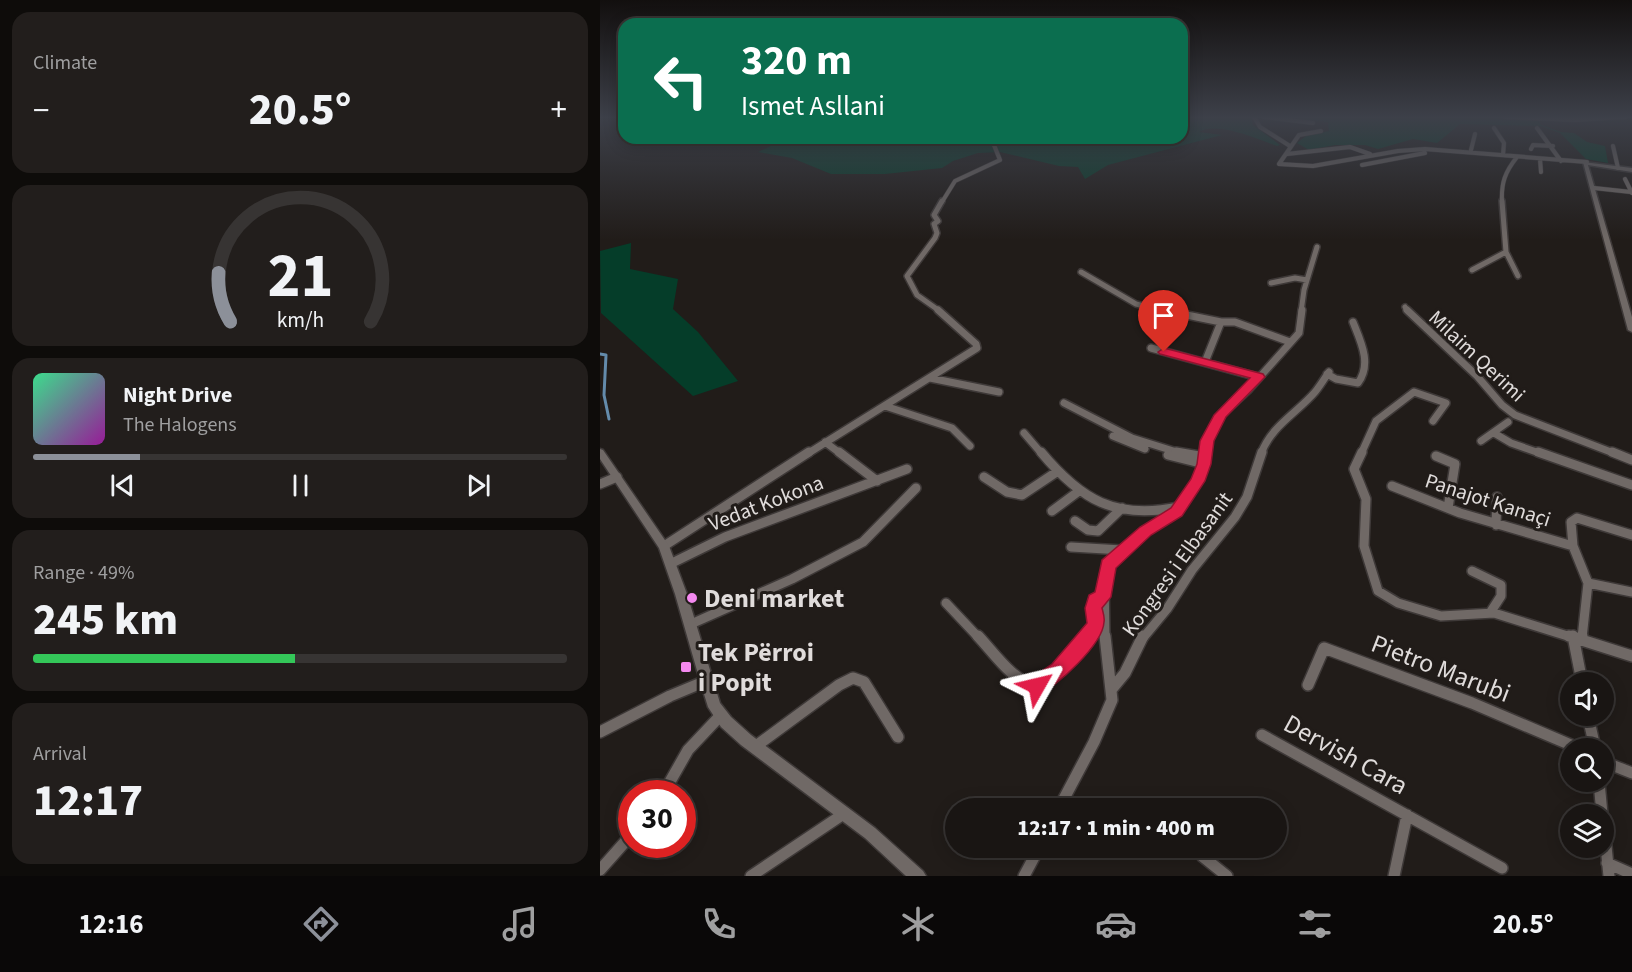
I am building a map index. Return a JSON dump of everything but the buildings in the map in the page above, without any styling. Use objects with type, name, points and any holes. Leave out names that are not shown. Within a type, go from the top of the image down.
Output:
[{"type":"street","points":[[664,546],[977,346],[949,318],[917,295],[907,276],[935,238],[937,233],[934,224],[938,221],[934,215],[955,181],[1000,160],[999,158]]},
{"type":"street","points":[[1284,158],[1279,164],[1290,166],[1327,164],[1354,158]]},
{"type":"street","points":[[1362,165],[1400,158]]},
{"type":"street","points":[[1516,158],[1507,170],[1500,186],[1506,252],[1518,276]]},
{"type":"street","points":[[1527,158],[1587,162],[1632,170]]},
{"type":"street","points":[[1616,158],[1618,168]]},
{"type":"street","points":[[1540,159],[1541,172]]},
{"type":"street","points":[[1587,162],[1599,218],[1632,330]]},
{"type":"street","points":[[1625,179],[1632,192]]},
{"type":"street","points":[[1594,188],[1632,192]]},
{"type":"street","points":[[946,603],[1026,684],[1037,686],[1059,670],[1090,635],[1096,623],[1095,600],[1103,597],[1108,565],[1122,550],[1146,531],[1177,512],[1198,481],[1205,461],[1207,441],[1221,415],[1299,333],[1302,325],[1302,302],[1317,247]]},
{"type":"street","points":[[1472,270],[1506,252]]},
{"type":"street","points":[[1081,272],[1136,304],[1221,322],[1235,322],[1290,342]]},
{"type":"street","points":[[1271,283],[1294,278],[1307,280]]},
{"type":"street","name":"Milaim Qerimi","points":[[1405,307],[1412,317],[1477,376],[1502,405],[1515,415],[1632,460]]},
{"type":"street","points":[[1206,362],[1221,322]]},
{"type":"street","name":"Kongresi i Elbasanit","points":[[1111,690],[1125,673],[1144,635],[1167,609],[1192,570],[1235,517],[1247,497],[1265,443],[1281,423],[1315,392],[1328,373],[1350,382],[1358,383],[1362,379],[1364,354],[1353,322]]},
{"type":"street","points":[[1151,348],[1258,377]]},
{"type":"street","points":[[930,378],[999,392]]},
{"type":"street","points":[[1433,421],[1446,403],[1414,392],[1376,421],[1366,438],[1354,469],[1366,499],[1364,546],[1378,591],[1398,603],[1441,616],[1490,613],[1531,622],[1632,656]]},
{"type":"street","points":[[1064,403],[1117,432],[1146,444],[1205,461]]},
{"type":"street","points":[[885,406],[952,428],[970,446]]},
{"type":"street","points":[[1480,441],[1508,422]]},
{"type":"street","points":[[1024,433],[1058,471],[1086,497],[1109,506],[1122,508],[1162,511],[1179,507]]},
{"type":"street","points":[[1494,433],[1511,442],[1632,485]]},
{"type":"street","points":[[1113,436],[1152,451],[1205,461]]},
{"type":"street","name":"Vedat Kokona","points":[[825,442],[843,453],[877,481]]},
{"type":"street","points":[[600,452],[664,546],[691,624],[706,681],[720,715],[746,740],[870,832],[918,876]]},
{"type":"street","points":[[1436,456],[1455,464],[1448,508]]},
{"type":"street","name":"Vedat Kokona","points":[[670,564],[725,537],[907,469]]},
{"type":"street","points":[[984,477],[1011,495],[1018,497],[1025,495],[1058,471]]},
{"type":"street","points":[[600,484],[617,477]]},
{"type":"street","name":"Panajot Kanaçi","points":[[1392,486],[1496,525],[1573,546]]},
{"type":"street","points":[[691,624],[792,579],[863,542],[916,488]]},
{"type":"street","points":[[1052,511],[1080,491]]},
{"type":"street","points":[[1496,525],[1497,497]]},
{"type":"street","points":[[1075,521],[1089,530],[1098,531],[1122,508]]},
{"type":"street","points":[[1581,672],[1578,638],[1588,583],[1573,546],[1572,522],[1577,518],[1632,535]]},
{"type":"street","points":[[1071,547],[1122,550]]},
{"type":"street","points":[[1472,571],[1501,585],[1501,596],[1490,613]]},
{"type":"street","points":[[1588,583],[1632,592]]},
{"type":"street","points":[[1064,798],[1112,700],[1104,644],[1104,591]]},
{"type":"street","name":"Pietro Marubi","points":[[1308,685],[1324,648],[1472,703],[1560,740]]},
{"type":"street","points":[[756,746],[839,685],[853,678],[864,681],[898,737]]},
{"type":"street","points":[[600,732],[670,696],[706,681]]},
{"type":"street","points":[[671,780],[688,750],[720,715]]},
{"type":"street","name":"Dervish Cara","points":[[1262,735],[1287,752],[1502,868]]},
{"type":"street","points":[[1614,766],[1632,773]]},
{"type":"street","points":[[751,876],[844,813]]},
{"type":"street","name":"Dervish Cara","points":[[1394,876],[1407,815]]},
{"type":"street","points":[[600,870],[618,850]]},
{"type":"street","points":[[1024,876],[1034,858]]},
{"type":"street","points":[[1204,858],[1227,876]]},
{"type":"street","points":[[1608,869],[1632,874]]},
{"type":"green space","points":[[792,158],[963,158],[942,168],[885,174],[831,174]]},
{"type":"green space","points":[[1025,158],[1135,158],[1108,165],[1085,179],[1078,167],[1059,166]]},
{"type":"green space","points":[[1607,158],[1608,163],[1586,159]]},
{"type":"green space","points":[[631,243],[630,269],[678,279],[673,309],[698,332],[738,381],[693,396],[601,313],[600,251]]},
{"type":"waterway","points":[[600,354],[606,355],[604,395],[609,419]]},
{"type":"place","name":"Deni market","points":[[692,598]]},
{"type":"place","name":"Tek Përroi i Popit","points":[[686,667]]},
{"type":"route","points":[[1037,686],[1046,682],[1059,670],[1090,635],[1096,623],[1095,600],[1103,597],[1104,576],[1108,565],[1115,556],[1146,531],[1177,512],[1198,481],[1210,433],[1221,415],[1233,401],[1249,389],[1258,377],[1164,352]]}]
